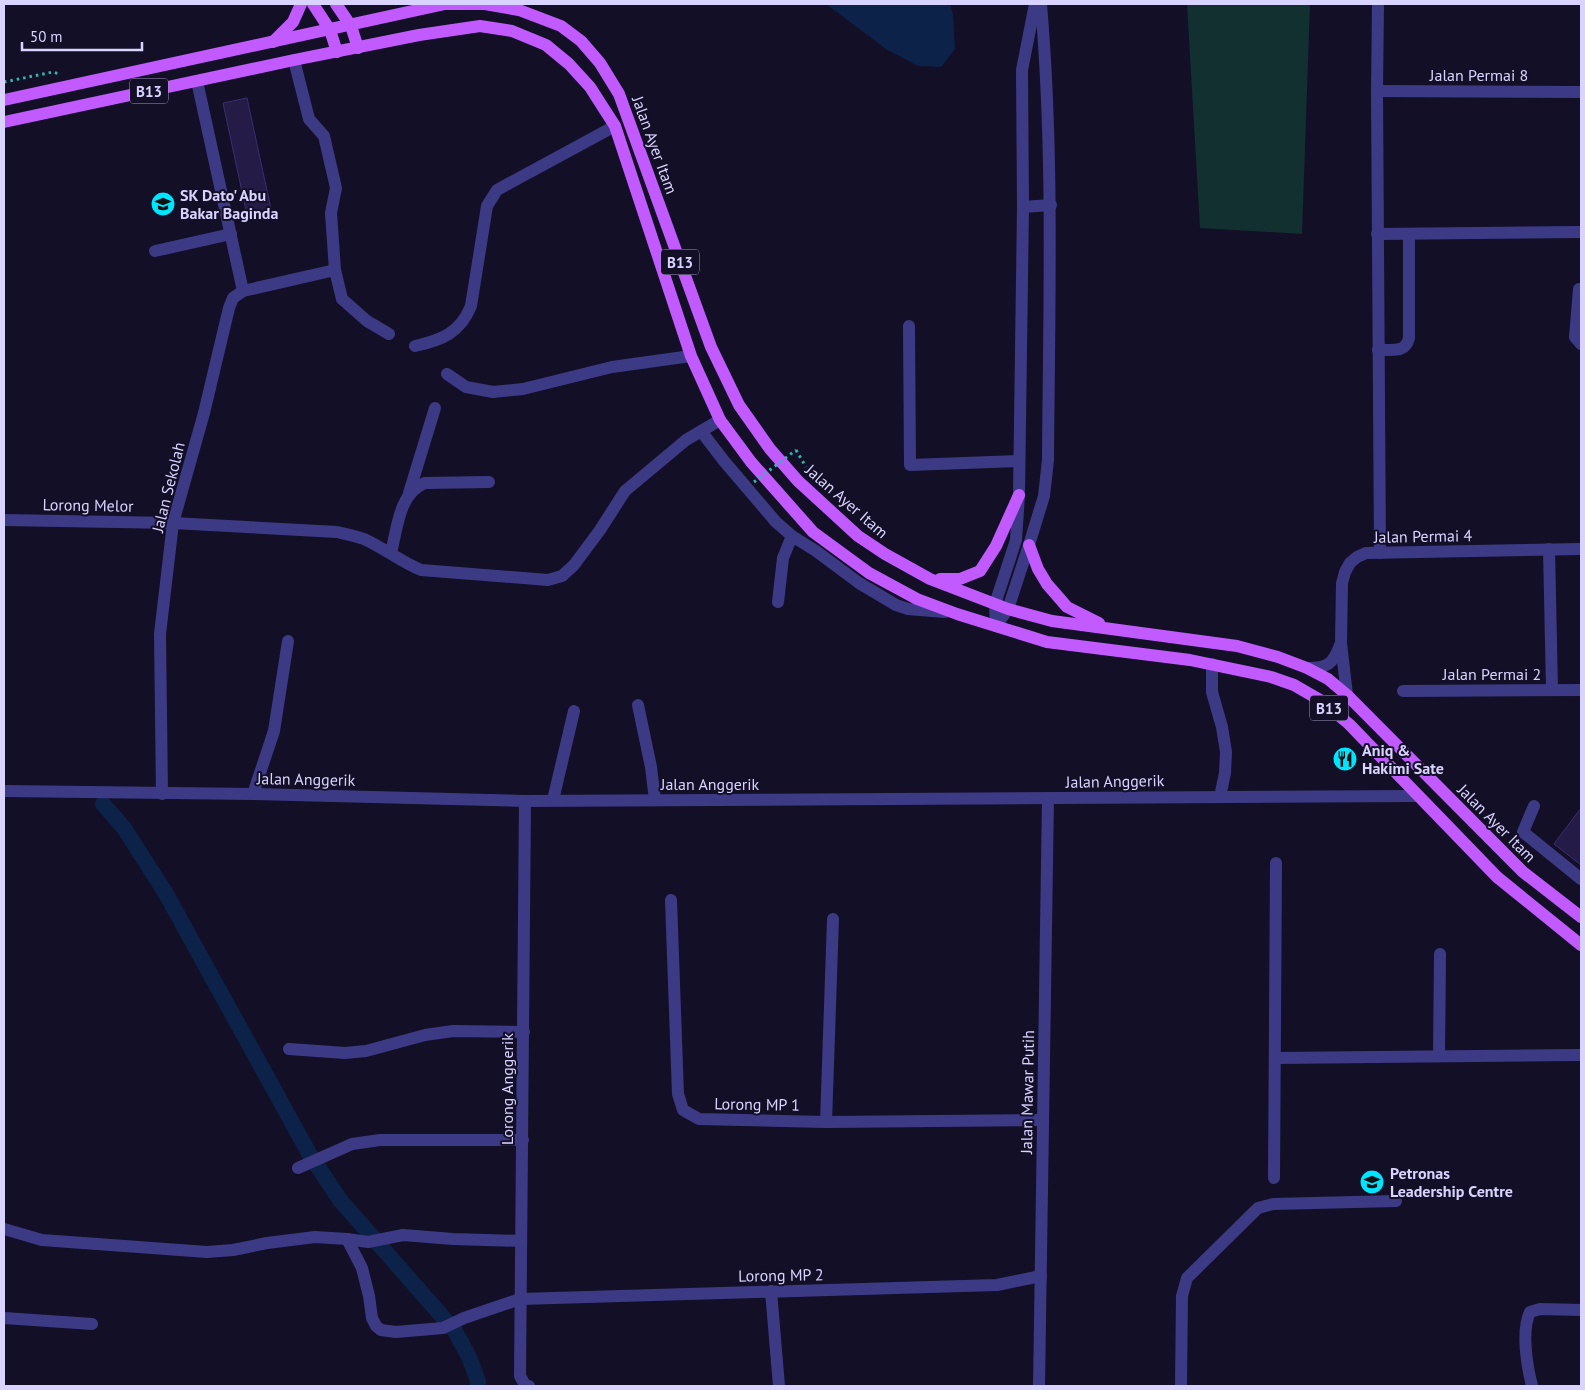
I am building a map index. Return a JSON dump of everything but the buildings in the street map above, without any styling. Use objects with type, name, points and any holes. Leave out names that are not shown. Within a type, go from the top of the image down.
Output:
[{"type":"main road","points":[[273,42],[293,22],[300,4]]},
{"type":"main road","points":[[313,4],[330,30],[337,52]]},
{"type":"main road","points":[[336,4],[351,26],[358,48]]},
{"type":"main road","name":"Jalan Ayer Itam","points":[[351,26],[443,4],[485,4],[519,10],[561,26],[581,41],[600,62],[619,94],[711,347],[739,405],[770,449],[793,474],[858,536],[884,554],[930,579],[1008,609],[1052,620],[1237,646],[1278,657],[1307,668],[1328,679],[1347,695],[1523,872],[1581,917]]},
{"type":"main road","name":"B13","points":[[4,100],[351,26]]},
{"type":"main road","name":"Jalan Ayer Itam","points":[[358,48],[419,35],[480,26],[512,31],[546,46],[569,64],[590,87],[615,126],[691,356],[720,420],[751,462],[813,532],[869,573],[917,599],[957,614]]},
{"type":"main road","name":"B13","points":[[4,122],[358,48]]},
{"type":"main road","points":[[930,579],[960,579],[980,570],[996,546],[1019,495]]},
{"type":"main road","points":[[1029,545],[1038,570],[1047,584],[1067,607],[1110,629]]},
{"type":"main road","name":"B13","points":[[957,614],[1047,642],[1212,664],[1294,685],[1320,700],[1349,724],[1416,796],[1497,877],[1581,945]]},
{"type":"street","points":[[996,626],[995,604],[1016,540],[1019,495],[1023,207],[1022,70],[1035,4]]},
{"type":"street","points":[[996,626],[1008,609],[1029,545],[1044,496],[1048,460],[1050,205],[1047,73],[1041,4]]},
{"type":"street","points":[[1378,4],[1376,91],[1380,553]]},
{"type":"street","points":[[294,60],[308,120],[324,136],[336,188],[331,213],[335,270],[342,299],[367,321],[389,334]]},
{"type":"street","points":[[197,81],[243,291],[335,270]]},
{"type":"street","name":"Jalan Permai 8","points":[[1376,91],[1581,92]]},
{"type":"street","points":[[415,346],[438,340],[455,330],[466,318],[471,306],[487,206],[497,190],[615,126]]},
{"type":"street","points":[[1023,207],[1050,205]]},
{"type":"street","points":[[1377,234],[1581,232]]},
{"type":"street","points":[[156,251],[231,234]]},
{"type":"street","points":[[1378,350],[1402,349],[1408,346],[1409,234]]},
{"type":"street","points":[[1579,289],[1575,337],[1581,344]]},
{"type":"street","name":"Jalan Sekolah","points":[[162,794],[160,634],[173,523],[204,413],[229,308],[233,298],[243,291]]},
{"type":"street","points":[[909,326],[910,465],[1019,461]]},
{"type":"street","points":[[447,374],[466,387],[493,392],[523,390],[612,367],[691,356]]},
{"type":"street","points":[[391,553],[402,507],[408,495],[435,408]]},
{"type":"street","name":"Lorong Melor","points":[[4,520],[173,523],[337,532],[363,539],[391,553],[404,563],[421,570],[548,580],[562,576],[574,565],[600,530],[625,491],[686,440],[720,420]]},
{"type":"street","points":[[701,431],[776,522],[792,536],[816,550],[859,583],[896,605],[908,609],[957,614]]},
{"type":"street","points":[[408,495],[416,486],[424,483],[489,482]]},
{"type":"street","points":[[778,602],[783,558],[792,536]]},
{"type":"street","name":"Jalan Permai 4","points":[[1347,695],[1341,643],[1342,583],[1350,563],[1357,557],[1366,553],[1581,549]]},
{"type":"street","points":[[1549,550],[1552,690]]},
{"type":"street","points":[[253,794],[274,731],[288,641]]},
{"type":"street","name":"Jalan Permai 4","points":[[1307,668],[1322,668],[1330,663],[1336,657],[1341,643]]},
{"type":"street","points":[[1212,664],[1212,692],[1222,726],[1226,752],[1225,773],[1220,796]]},
{"type":"street","name":"Jalan Permai 2","points":[[1403,691],[1581,690]]},
{"type":"street","points":[[638,705],[656,800]]},
{"type":"street","points":[[553,800],[574,711]]},
{"type":"street","name":"Jalan Anggerik","points":[[4,791],[253,794],[525,801],[1416,796]]},
{"type":"street","name":"Jalan Mawar Putih","points":[[1039,1386],[1048,798]]},
{"type":"street","name":"Lorong Anggerik","points":[[525,801],[520,1376],[525,1385],[529,1386]]},
{"type":"street","points":[[1534,806],[1523,832],[1581,879]]},
{"type":"street","points":[[1274,1178],[1276,863]]},
{"type":"street","name":"Lorong MP 1","points":[[671,900],[678,1094],[683,1110],[699,1120],[826,1122],[1043,1120]]},
{"type":"street","points":[[826,1122],[833,919]]},
{"type":"street","points":[[1439,1056],[1440,954]]},
{"type":"street","points":[[289,1049],[345,1053],[366,1051],[425,1035],[453,1031],[524,1032]]},
{"type":"street","points":[[1275,1058],[1581,1055]]},
{"type":"street","points":[[308,1163],[352,1144],[380,1140],[523,1140]]},
{"type":"street","points":[[1181,1386],[1182,1296],[1188,1278],[1258,1208],[1273,1204],[1396,1201]]},
{"type":"street","points":[[4,1230],[42,1240],[207,1252],[315,1238],[368,1242],[403,1235],[522,1241]]},
{"type":"street","name":"Lorong MP 2","points":[[347,1239],[362,1268],[372,1318],[376,1326],[381,1330],[396,1332],[442,1328],[464,1318],[520,1299],[997,1285],[1041,1276]]},
{"type":"street","points":[[771,1292],[779,1386]]},
{"type":"street","points":[[1532,1386],[1526,1341],[1526,1320],[1530,1312],[1540,1308],[1581,1310]]},
{"type":"street","points":[[4,1318],[92,1324]]},
{"type":"path","points":[[4,82],[53,72]]},
{"type":"path","points":[[754,482],[796,450],[809,471]]},
{"type":"green space","points":[[1187,4],[1310,4],[1302,234],[1200,228]]},
{"type":"water","points":[[826,4],[950,4],[953,14],[955,49],[941,67],[918,66],[886,49]]},
{"type":"waterway","points":[[103,804],[124,828],[165,892],[310,1155],[340,1200],[455,1331],[469,1357],[478,1386]]},
{"type":"place","name":"SK Dato' Abu Bakar Baginda","points":[[163,204]]},
{"type":"place","name":"Aniq & Hakimi Sate","points":[[1345,759]]},
{"type":"place","name":"Petronas Leadership Centre","points":[[1372,1182]]}]
